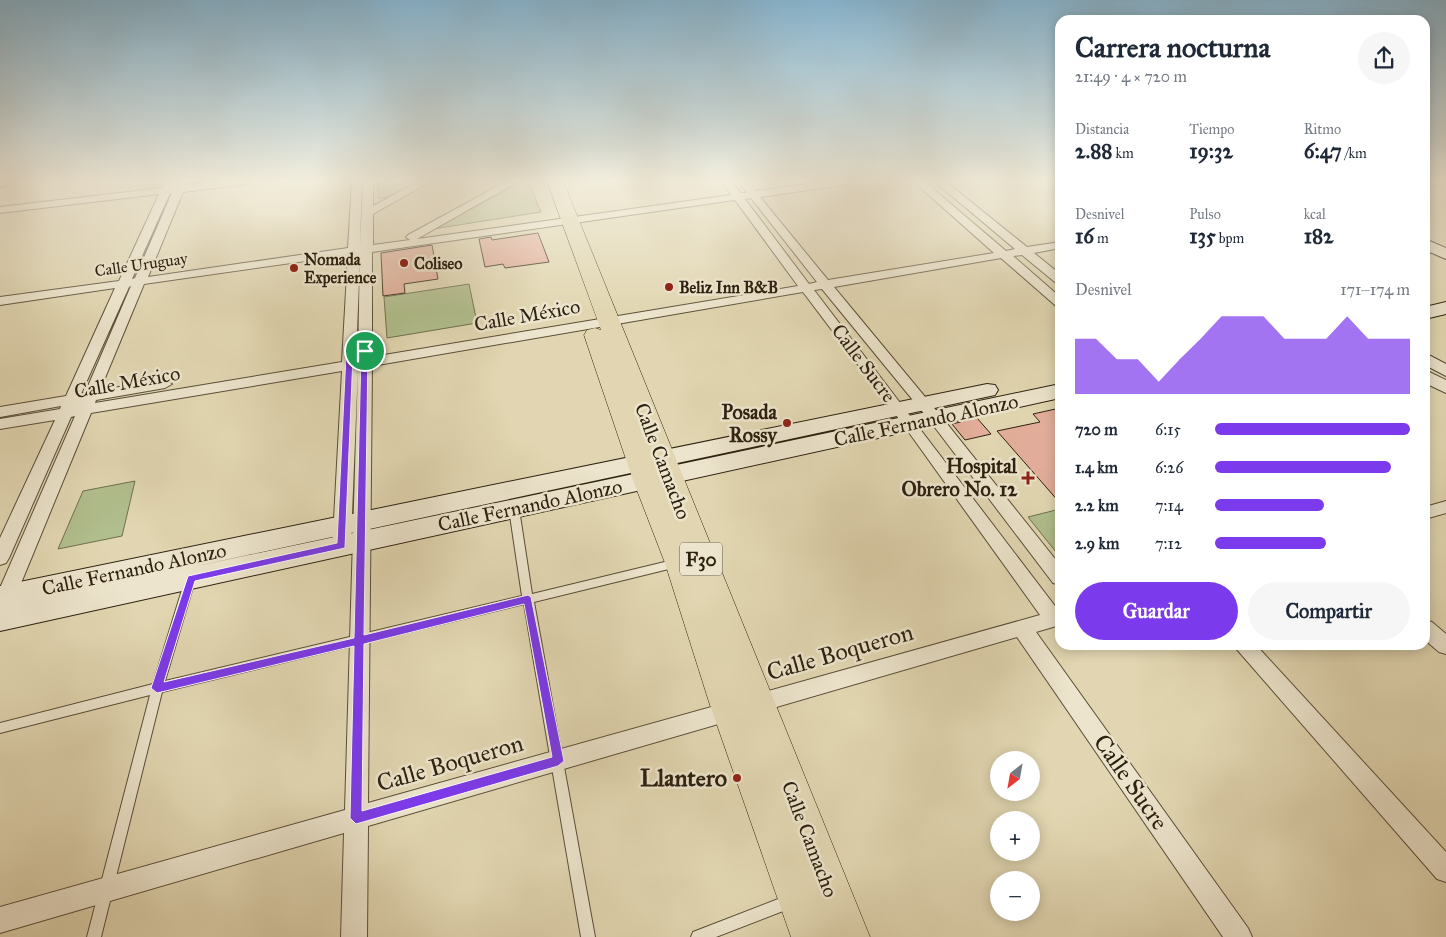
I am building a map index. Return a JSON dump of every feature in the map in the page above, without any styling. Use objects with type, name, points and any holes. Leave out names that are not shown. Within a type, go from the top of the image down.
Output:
[{"type":"highway","name":"Calle Camacho","points":[[563,225],[744,708],[799,898],[813,937]]},
{"type":"highway","name":"Calle Camacho","points":[[655,469],[680,563],[848,937]]},
{"type":"main road","points":[[1430,238],[1446,246]]},
{"type":"main road","points":[[1430,246],[1446,254]]},
{"type":"main road","points":[[1430,297],[1446,294]]},
{"type":"main road","points":[[1430,312],[1446,308]]},
{"type":"main road","name":"Calle Fernando Alonzo","points":[[917,414],[1055,376]]},
{"type":"main road","name":"Calle Fernando Alonzo","points":[[1,606],[352,534],[917,414],[1055,392]]},
{"type":"main road","name":"Calle Fernando Alonzo","points":[[1,606],[191,578],[352,534],[514,509],[655,469]]},
{"type":"street","points":[[1,606],[87,403],[134,277],[157,225]]},
{"type":"street","points":[[352,534],[365,357],[359,225]]},
{"type":"street","points":[[354,937],[359,641],[352,534],[349,359],[360,246],[365,225]]},
{"type":"street","points":[[412,236],[433,225]]},
{"type":"street","name":"Calle Uruguay","points":[[360,246],[412,236],[511,225]]},
{"type":"street","name":"Calle Uruguay","points":[[0,290],[134,277],[518,225]]},
{"type":"street","name":"Calle Sucre","points":[[758,225],[804,283],[1055,572]]},
{"type":"street","name":"Calle Sucre","points":[[777,225],[823,280],[1055,615]]},
{"type":"street","points":[[969,225],[1055,299]]},
{"type":"street","points":[[993,225],[1055,276]]},
{"type":"street","name":"Calle México","points":[[0,412],[68,406],[365,357],[999,251],[1055,237]]},
{"type":"street","name":"Calle México","points":[[1020,247],[1055,245]]},
{"type":"street","points":[[0,558],[68,406],[134,277]]},
{"type":"street","name":"Calle Uruguay","points":[[0,301],[134,277]]},
{"type":"street","points":[[1430,361],[1446,371]]},
{"type":"street","points":[[1430,378],[1446,388]]},
{"type":"street","name":"Calle México","points":[[0,424],[68,406]]},
{"type":"street","points":[[1430,512],[1446,507]]},
{"type":"street","name":"Calle Boqueron","points":[[0,920],[1055,619]]},
{"type":"street","name":"Calle Sucre","points":[[1022,628],[1239,937]]},
{"type":"street","points":[[1430,632],[1446,646]]},
{"type":"street","points":[[1248,650],[1446,870]]},
{"type":"lane","points":[[514,509],[528,599],[588,937]]},
{"type":"lane","points":[[0,728],[157,688],[680,563]]},
{"type":"lane","points":[[94,937],[157,688],[191,578]]},
{"type":"lane","points":[[698,937],[799,898]]},
{"type":"green space","points":[[441,225],[460,225],[433,229]]},
{"type":"green space","points":[[469,284],[477,323],[387,338],[384,297]]},
{"type":"green space","points":[[135,481],[122,536],[58,549],[83,491]]},
{"type":"green space","points":[[1055,510],[1055,551],[1028,517]]},
{"type":"building","points":[[538,233],[549,262],[505,268],[503,264],[485,267],[479,239],[491,237],[492,240]]},
{"type":"building","name":"Coliseo","points":[[432,245],[438,279],[404,284],[405,293],[383,296],[381,253]]},
{"type":"building","points":[[1055,409],[1055,497],[997,431],[1040,422],[1033,414]]},
{"type":"building","points":[[977,418],[991,434],[965,440],[952,424]]},
{"type":"place","name":"Coliseo","points":[[404,263]]},
{"type":"place","name":"Nomada Experience","points":[[294,268]]},
{"type":"place","name":"Beliz Inn B&B","points":[[669,287]]},
{"type":"place","name":"Posada Rossy","points":[[787,423]]},
{"type":"place","name":"Hospital Obrero No. 12","points":[[1028,478]]},
{"type":"place","name":"Llantero","points":[[737,778]]},
{"type":"route","points":[[365,351],[350,354],[342,546],[191,578],[157,688],[359,641],[528,599],[558,761],[356,818],[359,641],[365,351]]}]
